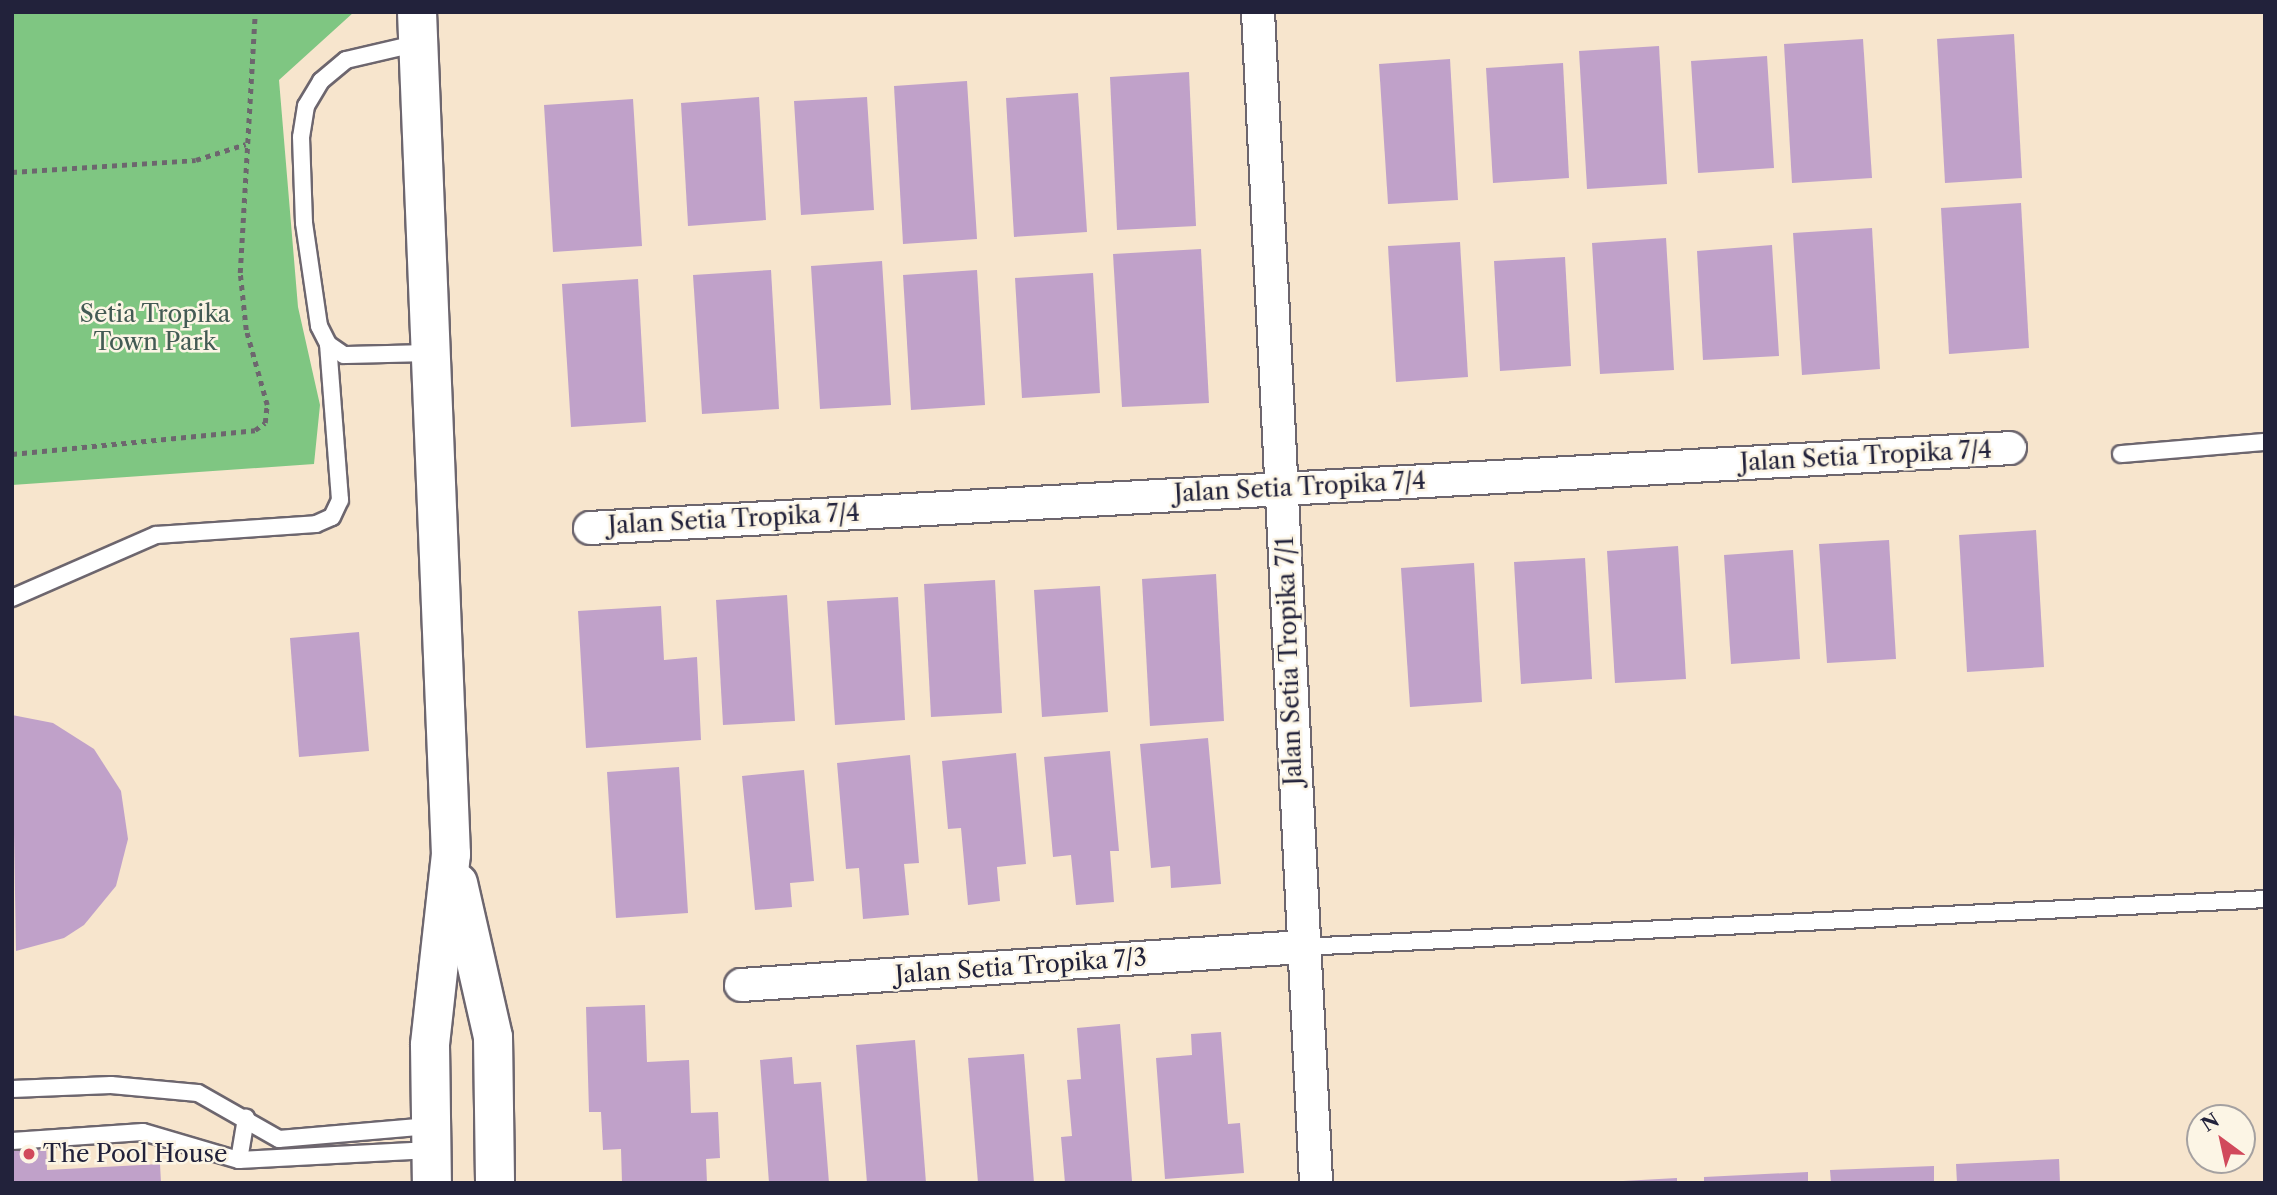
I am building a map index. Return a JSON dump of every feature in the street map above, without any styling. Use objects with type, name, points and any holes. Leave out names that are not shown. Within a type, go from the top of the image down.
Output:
[{"type":"street","name":"Jalan Setia Tropika 7/1","points":[[1258,12],[1282,488],[1301,947],[1316,1183]]},
{"type":"street","points":[[418,28],[451,854],[430,1045],[432,1153]]},
{"type":"street","name":"Jalan Setia Tropika 7/4","points":[[590,528],[2010,448]]},
{"type":"street","points":[[451,854],[493,1037],[495,1183]]},
{"type":"street","name":"Jalan Setia Tropika 7/3","points":[[741,985],[1301,947]]},
{"type":"lane","points":[[12,598],[156,535],[316,524],[332,517],[340,500],[328,344],[318,326],[304,223],[301,137],[306,107],[321,81],[346,60],[418,28]]},
{"type":"lane","points":[[328,344],[344,355],[431,353]]},
{"type":"lane","points":[[2120,454],[2265,442]]},
{"type":"lane","points":[[1301,947],[2265,899]]},
{"type":"lane","points":[[12,1089],[165,1087],[198,1093],[279,1139],[432,1153]]},
{"type":"lane","points":[[239,1160],[246,1118]]},
{"type":"lane","points":[[12,1141],[143,1132],[239,1160],[432,1153]]},
{"type":"path","points":[[12,454],[255,430],[265,423],[267,405],[246,330],[240,273],[255,12]]},
{"type":"path","points":[[12,172],[196,160],[246,144]]},
{"type":"green space","name":"Setia Tropika Town Park","points":[[12,12],[354,12],[279,80],[298,307],[320,405],[314,464],[12,485]]},
{"type":"building","points":[[2014,34],[2022,178],[1945,183],[1937,39]]},
{"type":"building","points":[[1863,39],[1872,178],[1792,183],[1784,44]]},
{"type":"building","points":[[1659,46],[1667,184],[1587,189],[1579,51]]},
{"type":"building","points":[[1767,56],[1774,168],[1698,173],[1691,61]]},
{"type":"building","points":[[1450,59],[1458,200],[1388,204],[1379,64]]},
{"type":"building","points":[[1563,63],[1569,178],[1493,183],[1486,68]]},
{"type":"building","points":[[1189,72],[1196,226],[1117,230],[1110,77]]},
{"type":"building","points":[[967,81],[977,239],[903,244],[894,86]]},
{"type":"building","points":[[1078,93],[1087,232],[1014,237],[1006,98]]},
{"type":"building","points":[[759,97],[766,220],[688,226],[681,103]]},
{"type":"building","points":[[867,97],[874,210],[801,215],[794,101]]},
{"type":"building","points":[[633,99],[642,246],[553,252],[544,105]]},
{"type":"building","points":[[2021,203],[2029,348],[1949,354],[1941,208]]},
{"type":"building","points":[[1872,228],[1880,369],[1802,375],[1793,233]]},
{"type":"building","points":[[1666,238],[1674,370],[1600,374],[1592,243]]},
{"type":"building","points":[[1460,242],[1468,377],[1396,382],[1388,246]]},
{"type":"building","points":[[1772,245],[1779,356],[1703,360],[1697,251]]},
{"type":"building","points":[[1201,249],[1209,403],[1122,407],[1113,254]]},
{"type":"building","points":[[1565,257],[1571,366],[1500,371],[1494,261]]},
{"type":"building","points":[[882,261],[891,405],[820,409],[811,266]]},
{"type":"building","points":[[771,270],[779,409],[702,414],[693,275]]},
{"type":"building","points":[[977,270],[985,405],[911,410],[903,275]]},
{"type":"building","points":[[1093,273],[1100,393],[1022,398],[1015,278]]},
{"type":"building","points":[[638,279],[646,422],[571,427],[562,284]]},
{"type":"building","points":[[2036,530],[2044,667],[1967,672],[1959,535]]},
{"type":"building","points":[[1889,540],[1896,659],[1827,663],[1819,544]]},
{"type":"building","points":[[1678,546],[1686,679],[1615,683],[1607,551]]},
{"type":"building","points":[[1793,550],[1800,659],[1731,664],[1724,555]]},
{"type":"building","points":[[1585,558],[1592,679],[1521,684],[1514,562]]},
{"type":"building","points":[[1474,563],[1482,702],[1410,707],[1401,568]]},
{"type":"building","points":[[1216,574],[1224,721],[1150,726],[1142,579]]},
{"type":"building","points":[[995,580],[1002,713],[931,717],[924,584]]},
{"type":"building","points":[[1100,586],[1108,712],[1042,717],[1034,590]]},
{"type":"building","points":[[787,595],[795,721],[723,725],[716,600]]},
{"type":"building","points":[[898,597],[905,720],[835,725],[827,601]]},
{"type":"building","points":[[661,606],[664,660],[697,657],[701,740],[586,748],[578,611]]},
{"type":"building","points":[[359,632],[369,751],[299,757],[290,638]]},
{"type":"building","points":[[12,715],[53,723],[94,749],[121,791],[128,839],[116,886],[84,925],[64,938],[16,951]]},
{"type":"building","points":[[1208,738],[1221,884],[1171,888],[1170,866],[1151,868],[1140,744]]},
{"type":"building","points":[[1110,751],[1119,851],[1110,851],[1114,902],[1076,905],[1071,855],[1053,857],[1044,757]]},
{"type":"building","points":[[1016,753],[1026,864],[997,867],[1000,901],[968,905],[961,828],[948,829],[942,761]]},
{"type":"building","points":[[910,755],[919,863],[904,864],[909,915],[863,919],[859,868],[846,869],[837,763]]},
{"type":"building","points":[[679,767],[688,913],[616,918],[607,772]]},
{"type":"building","points":[[804,770],[814,881],[790,883],[792,907],[755,910],[742,776]]},
{"type":"building","points":[[645,1005],[647,1062],[689,1060],[691,1113],[718,1112],[720,1158],[706,1159],[707,1183],[622,1183],[621,1149],[603,1150],[601,1112],[589,1112],[586,1007]]},
{"type":"building","points":[[1120,1024],[1132,1181],[1065,1183],[1061,1137],[1072,1136],[1067,1080],[1081,1079],[1077,1028]]},
{"type":"building","points":[[1221,1032],[1228,1124],[1240,1123],[1244,1173],[1165,1179],[1156,1058],[1192,1055],[1191,1034]]},
{"type":"building","points":[[915,1040],[926,1183],[867,1183],[856,1045]]},
{"type":"building","points":[[1024,1054],[1034,1183],[978,1183],[968,1058]]},
{"type":"building","points":[[792,1057],[794,1084],[821,1082],[829,1183],[769,1183],[760,1060]]},
{"type":"building","name":"The Pool House","points":[[46,1142],[47,1170],[160,1164],[161,1183],[12,1183],[12,1143]]},
{"type":"building","points":[[2059,1159],[2060,1183],[1957,1183],[1956,1164]]},
{"type":"building","points":[[1934,1166],[1934,1183],[1831,1183],[1830,1170]]},
{"type":"building","points":[[1808,1172],[1808,1183],[1704,1183],[1704,1177]]},
{"type":"building","points":[[1677,1178],[1677,1183],[1623,1183],[1623,1181]]},
{"type":"place","name":"The Pool House","points":[[29,1154]]}]
